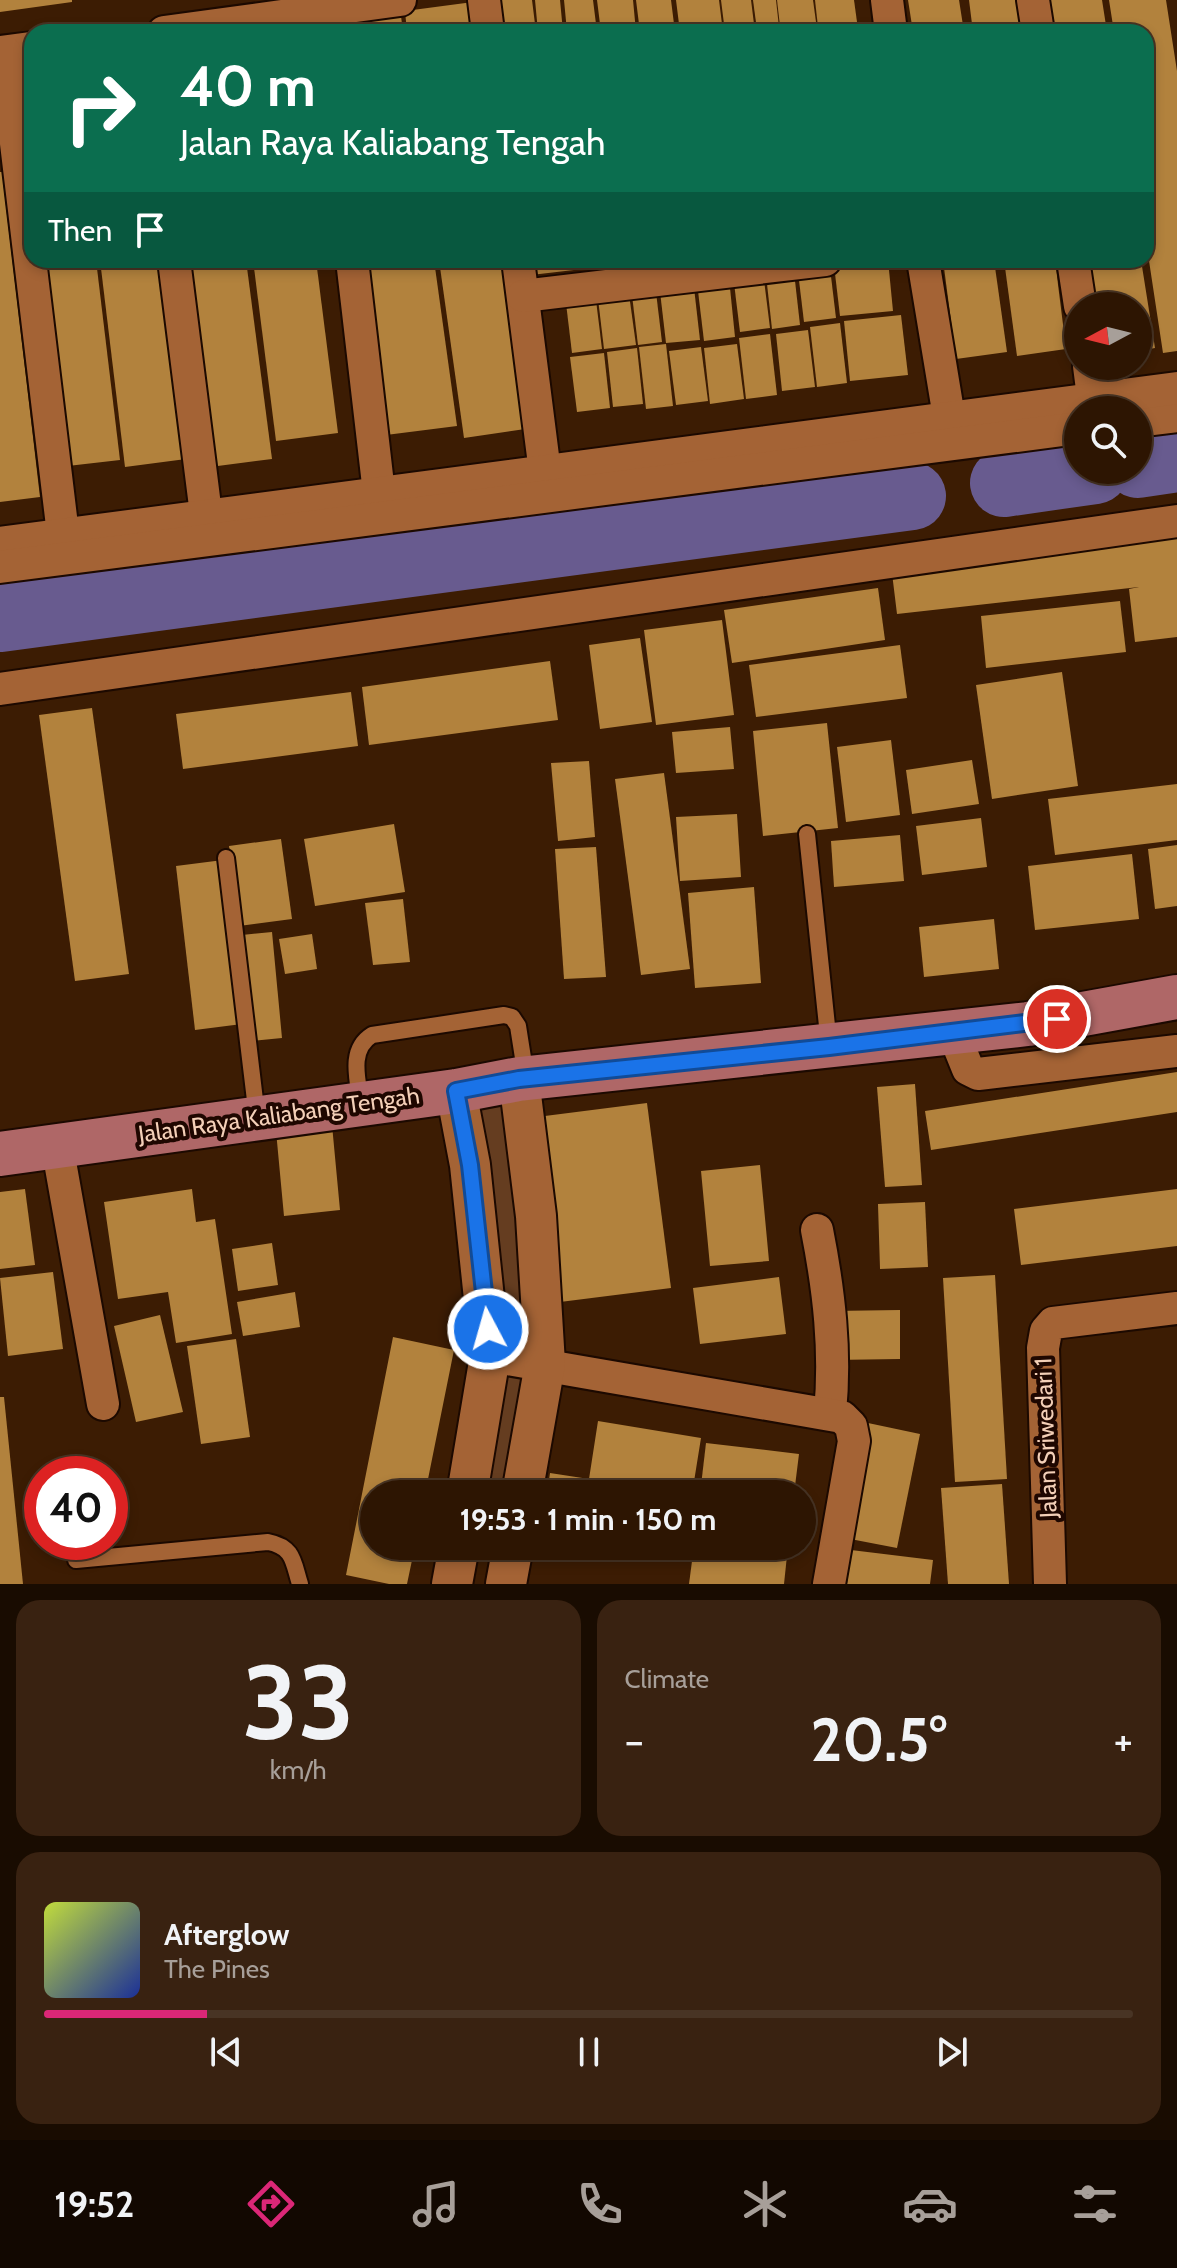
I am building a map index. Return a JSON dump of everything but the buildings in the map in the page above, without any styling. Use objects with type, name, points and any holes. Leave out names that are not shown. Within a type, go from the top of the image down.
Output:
[{"type":"main road","name":"Jalan Raya Kaliabang Tengah","points":[[0,1154],[523,1079],[1028,1024],[1177,997]]},
{"type":"street","points":[[235,24],[323,14],[400,0]]},
{"type":"street","points":[[484,0],[487,24]]},
{"type":"street","points":[[887,0],[890,24]]},
{"type":"street","points":[[1033,0],[1037,24]]},
{"type":"street","points":[[12,51],[24,165]]},
{"type":"street","points":[[35,268],[63,534]]},
{"type":"street","points":[[175,268],[206,514]]},
{"type":"street","points":[[353,268],[379,493]]},
{"type":"street","points":[[519,268],[545,472]]},
{"type":"street","points":[[523,296],[758,268]]},
{"type":"street","points":[[924,268],[949,417]]},
{"type":"street","points":[[1074,268],[1078,292]]},
{"type":"street","points":[[0,543],[949,417],[1091,381],[1177,388]]},
{"type":"street","points":[[1152,419],[1177,416]]},
{"type":"street","points":[[0,567],[1064,430]]},
{"type":"street","points":[[0,689],[1177,521]]},
{"type":"street","points":[[953,1032],[968,1069],[978,1074],[1177,1051]]},
{"type":"street","points":[[523,1079],[536,1216],[545,1364],[524,1480]]},
{"type":"street","points":[[456,1091],[470,1165],[490,1356],[469,1480]]},
{"type":"street","points":[[57,1145],[103,1404]]},
{"type":"street","points":[[817,1230],[829,1298],[833,1382],[830,1413]]},
{"type":"street","name":"Jalan Sriwedari 1","points":[[1050,1584],[1043,1348],[1046,1331],[1053,1323],[1177,1308]]},
{"type":"street","points":[[490,1356],[830,1413],[848,1421],[854,1441],[829,1584]]},
{"type":"street","points":[[452,1584],[456,1560]]},
{"type":"street","points":[[506,1584],[510,1560]]},
{"type":"lane","points":[[807,834],[829,1047]]},
{"type":"lane","points":[[226,858],[257,1119]]},
{"type":"lane","points":[[361,1104],[356,1052],[363,1040],[372,1035],[504,1015],[512,1017],[518,1026],[523,1079]]},
{"type":"lane","points":[[128,1555],[268,1542],[281,1544],[289,1551],[300,1584]]},
{"type":"shaded area","points":[[519,1079],[545,1364],[524,1480],[468,1480],[490,1356],[456,1091]]},
{"type":"waterway","points":[[1152,462],[1177,458]]},
{"type":"waterway","points":[[1004,483],[1064,474]]},
{"type":"waterway","points":[[0,618],[912,496]]},
{"type":"route","points":[[488,1329],[470,1165],[456,1091],[519,1079],[829,1047],[1057,1019]]}]
